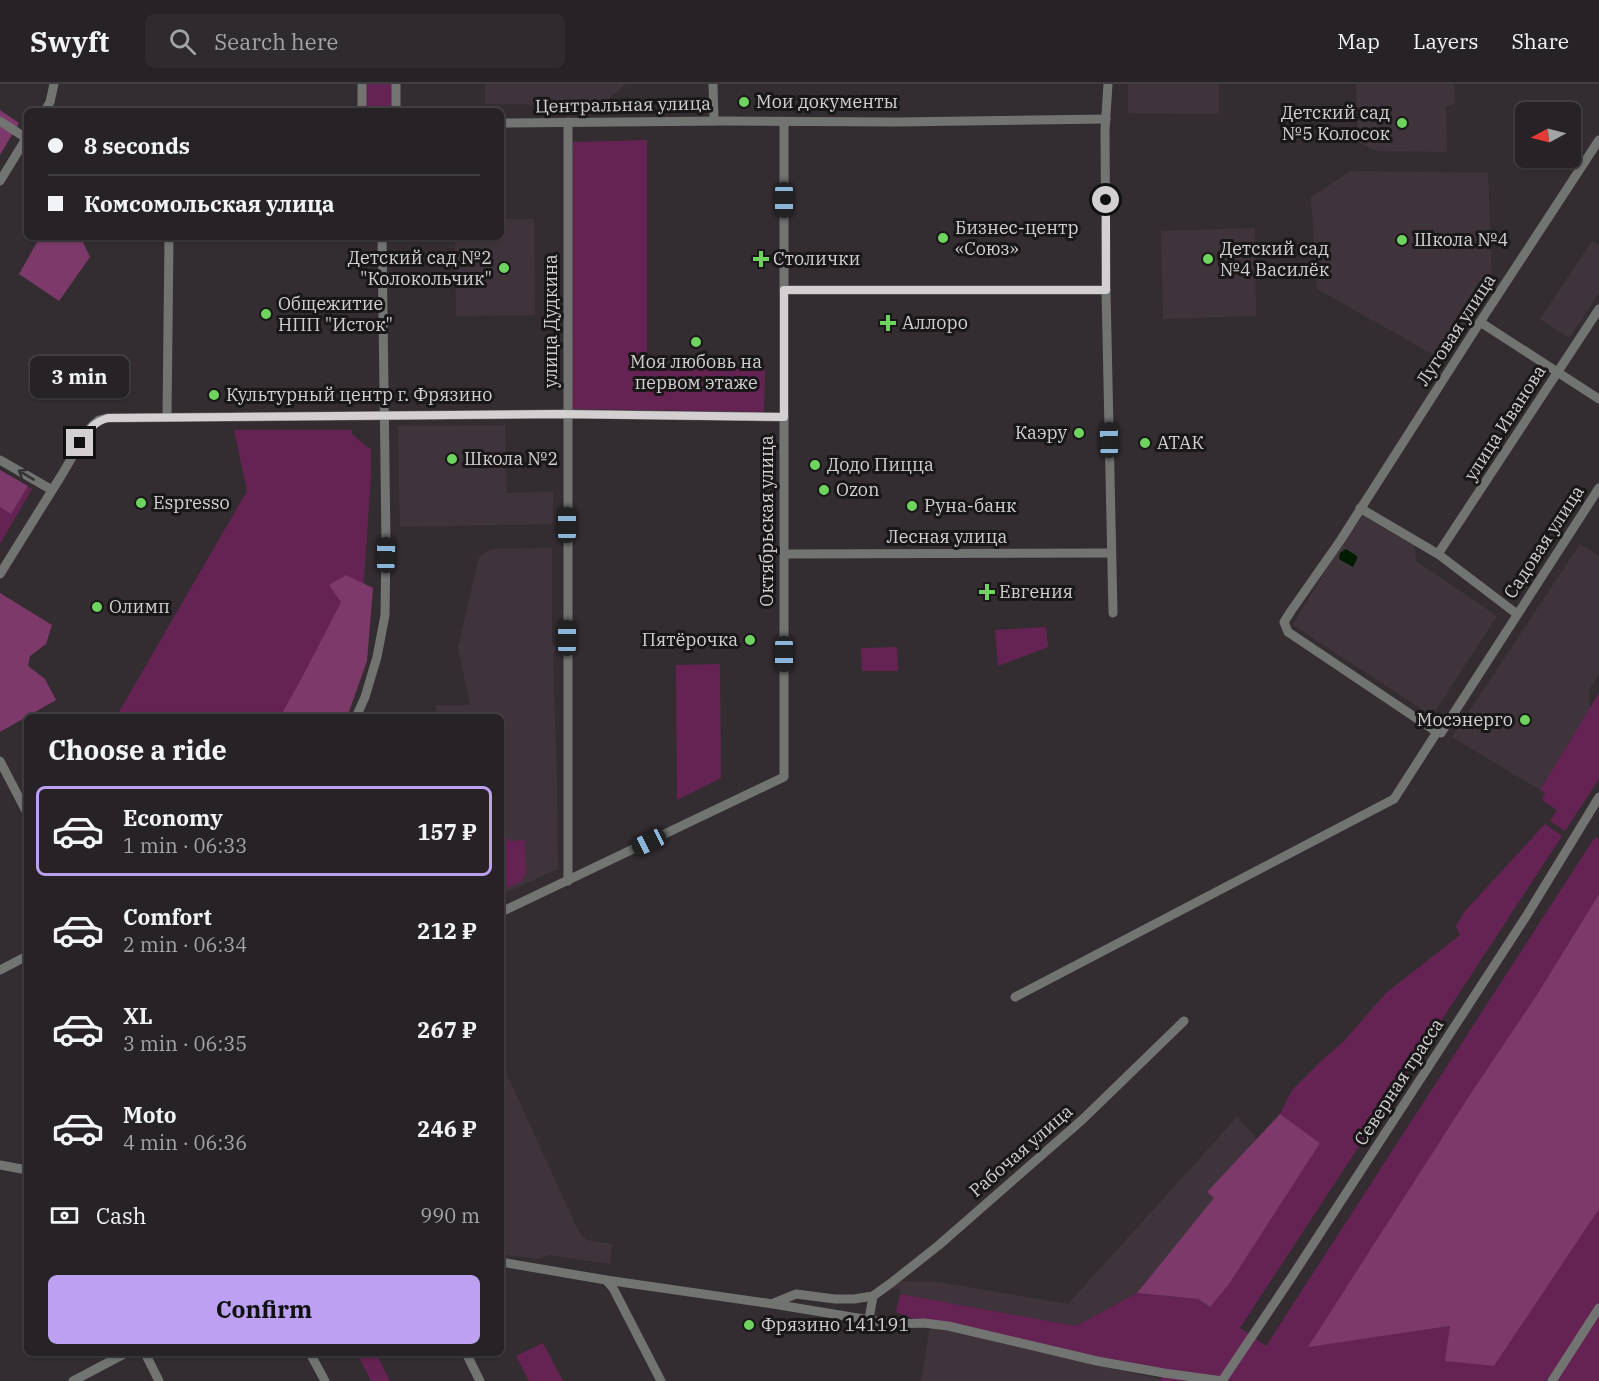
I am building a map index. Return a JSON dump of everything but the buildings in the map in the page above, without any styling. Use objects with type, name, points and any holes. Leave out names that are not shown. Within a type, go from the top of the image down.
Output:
[{"type":"street","points":[[48,108],[54,84]]},
{"type":"street","points":[[362,84],[362,108]]},
{"type":"street","points":[[396,84],[396,108]]},
{"type":"street","points":[[713,84],[714,121]]},
{"type":"street","points":[[1108,84],[1106,290],[1113,613]]},
{"type":"street","name":"Центральная улица","points":[[504,123],[897,122],[1106,118]]},
{"type":"street","points":[[0,121],[24,136]]},
{"type":"street","name":"улица Дудкина","points":[[568,122],[568,880]]},
{"type":"street","name":"Октябрьская улица","points":[[568,880],[784,777],[784,122]]},
{"type":"street","name":"Луговая улица","points":[[1437,732],[1288,632],[1284,622],[1340,541],[1599,140]]},
{"type":"street","points":[[0,181],[24,143]]},
{"type":"street","points":[[167,417],[169,240]]},
{"type":"street","points":[[357,714],[365,698],[377,657],[385,615],[382,240]]},
{"type":"street","points":[[784,290],[1106,290]]},
{"type":"street","name":"улица Иванова","points":[[1438,554],[1599,309]]},
{"type":"street","points":[[1480,322],[1599,399]]},
{"type":"street","points":[[0,574],[87,432],[99,420],[108,418],[567,414],[784,417]]},
{"type":"street","points":[[0,460],[52,490]]},
{"type":"street","name":"Садовая улица","points":[[1015,997],[1394,799],[1437,732],[1441,733],[1599,488]]},
{"type":"street","points":[[1360,508],[1438,554],[1517,614]]},
{"type":"street","name":"Лесная улица","points":[[784,554],[1111,553]]},
{"type":"street","points":[[0,761],[24,807]]},
{"type":"street","name":"Северная трасса","points":[[1223,1381],[1514,934],[1599,797]]},
{"type":"street","points":[[504,911],[568,880]]},
{"type":"street","points":[[0,970],[24,958]]},
{"type":"street","name":"Рабочая улица","points":[[873,1296],[939,1245],[1074,1127],[1184,1021]]},
{"type":"street","points":[[0,1165],[24,1169]]},
{"type":"street","points":[[504,1263],[894,1324],[924,1323],[948,1326],[1097,1361],[1223,1381]]},
{"type":"street","points":[[606,1280],[613,1288],[661,1381]]},
{"type":"street","points":[[773,1304],[796,1294],[835,1299],[873,1296],[869,1319]]},
{"type":"street","points":[[1552,1381],[1599,1308]]},
{"type":"street","points":[[73,1381],[120,1356]]},
{"type":"street","points":[[146,1356],[159,1381]]},
{"type":"street","points":[[312,1356],[325,1381]]},
{"type":"street","points":[[468,1356],[480,1381]]},
{"type":"shaded area","points":[[366,84],[393,84],[393,108],[366,108]]},
{"type":"shaded area","points":[[485,84],[626,84],[601,105],[485,104]]},
{"type":"shaded area","points":[[1128,84],[1219,84],[1219,114],[1128,113]]},
{"type":"shaded area","name":"Детский сад №5 Колосок","points":[[1356,84],[1454,84],[1455,104],[1446,106],[1447,152],[1376,151],[1358,142]]},
{"type":"shaded area","points":[[0,110],[19,123],[0,155]]},
{"type":"shaded area","points":[[647,140],[647,369],[765,369],[764,412],[572,409],[573,142]]},
{"type":"shaded area","name":"Школа №4","points":[[1351,171],[1488,173],[1492,284],[1443,360],[1317,289],[1311,197]]},
{"type":"shaded area","points":[[504,219],[534,219],[535,315],[456,316],[455,240],[504,240]]},
{"type":"shaded area","name":"Детский сад №4 Василёк","points":[[1255,228],[1256,316],[1163,319],[1161,231]]},
{"type":"shaded area","points":[[38,240],[82,240],[90,257],[59,301],[19,274]]},
{"type":"shaded area","points":[[1592,241],[1599,245],[1599,293],[1569,338],[1540,319]]},
{"type":"shaded area","name":"Школа №2","points":[[505,425],[507,493],[553,492],[553,524],[400,527],[398,426]]},
{"type":"shaded area","points":[[234,430],[352,430],[352,434],[371,448],[359,653],[336,714],[118,714],[247,491]]},
{"type":"shaded area","points":[[0,470],[32,489],[0,544]]},
{"type":"shaded area","points":[[0,470],[28,486],[11,514],[0,507]]},
{"type":"shaded area","points":[[1362,515],[1414,545],[1416,561],[1497,616],[1432,716],[1293,625],[1329,564]]},
{"type":"shaded area","points":[[1580,544],[1599,556],[1599,674],[1589,690],[1590,708],[1540,790],[1452,737]]},
{"type":"shaded area","points":[[552,548],[552,643],[556,648],[553,655],[558,869],[504,894],[504,714],[436,714],[436,705],[470,705],[458,648],[479,557],[491,549]]},
{"type":"shaded area","points":[[1346,549],[1357,556],[1353,567],[1339,559],[1340,553]]},
{"type":"shaded area","points":[[346,575],[373,588],[367,661],[348,714],[282,714],[341,602],[329,585]]},
{"type":"shaded area","points":[[0,593],[52,625],[46,644],[30,656],[28,666],[45,679],[56,700],[32,714],[24,714],[24,718],[0,732]]},
{"type":"shaded area","points":[[1046,627],[1048,647],[998,666],[995,630]]},
{"type":"shaded area","points":[[897,647],[898,671],[862,671],[861,648]]},
{"type":"shaded area","points":[[720,664],[721,778],[677,800],[676,665]]},
{"type":"shaded area","points":[[1599,693],[1599,779],[1565,831],[1550,821],[1557,810],[1542,800],[1545,793],[1540,790]]},
{"type":"shaded area","points":[[1545,824],[1562,836],[1240,1328],[1266,1346],[1595,837],[1599,839],[1599,894],[1538,993],[1469,1096],[1309,1346],[1451,1326],[1494,1366],[1599,1209],[1599,1381],[1160,1381],[1163,1374],[924,1323],[896,1312],[900,1294],[1076,1326],[1137,1293],[1198,1299],[1209,1307],[1320,1143],[1280,1114],[1292,1090],[1343,1042],[1386,993],[1460,935],[1456,926],[1464,912]]},
{"type":"shaded area","points":[[504,832],[509,841],[525,840],[526,873],[521,882],[504,889]]},
{"type":"shaded area","points":[[1599,894],[1599,1209],[1494,1366],[1445,1361],[1450,1326],[1308,1347],[1538,993]]},
{"type":"shaded area","points":[[504,1071],[577,1228],[587,1240],[612,1244],[610,1264],[550,1255],[539,1259],[504,1254]]},
{"type":"shaded area","points":[[1280,1114],[1320,1143],[1229,1284],[1210,1307],[1198,1299],[1137,1293],[1214,1198],[1207,1192]]},
{"type":"shaded area","points":[[1237,1117],[1257,1139],[1208,1192],[1215,1198],[1137,1293],[1076,1326],[900,1294],[900,1289],[892,1288],[900,1281],[938,1282],[1068,1304]]},
{"type":"shaded area","points":[[930,1327],[1160,1379],[1160,1381],[921,1381]]},
{"type":"shaded area","points":[[543,1343],[563,1381],[529,1381],[516,1356]]},
{"type":"shaded area","points":[[358,1356],[378,1356],[390,1381],[371,1381]]},
{"type":"place","name":"Мои документы","points":[[744,102]]},
{"type":"place","name":"Детский сад №5 Колосок","points":[[1402,123]]},
{"type":"place","name":"Бизнес-центр «Союз»","points":[[943,238]]},
{"type":"place","name":"Школа №4","points":[[1402,240]]},
{"type":"place","name":"Столички","points":[[761,259]]},
{"type":"place","name":"Детский сад №4 Василёк","points":[[1208,259]]},
{"type":"place","name":"Детский сад №2 \"Колокольчик\"","points":[[504,268]]},
{"type":"place","name":"Общежитие НПП \"Исток\"","points":[[266,314]]},
{"type":"place","name":"Аллоро","points":[[888,323]]},
{"type":"place","name":"Моя любовь на первом этаже","points":[[696,342]]},
{"type":"place","name":"Культурный центр г. Фрязино","points":[[214,395]]},
{"type":"place","name":"Каэру","points":[[1079,433]]},
{"type":"place","name":"АТАК","points":[[1145,443]]},
{"type":"place","name":"Школа №2","points":[[452,459]]},
{"type":"place","name":"Додо Пицца","points":[[815,465]]},
{"type":"place","name":"Ozon","points":[[824,490]]},
{"type":"place","name":"Espresso","points":[[141,503]]},
{"type":"place","name":"Руна-банк","points":[[912,506]]},
{"type":"place","name":"Евгения","points":[[987,592]]},
{"type":"place","name":"Олимп","points":[[97,607]]},
{"type":"place","name":"Пятёрочка","points":[[750,640]]},
{"type":"place","name":"Мосэнерго","points":[[1525,720]]},
{"type":"place","name":"Фрязино 141191","points":[[749,1325]]},
{"type":"route","points":[[80,443],[93,425],[99,420],[108,418],[557,414],[784,417],[784,290],[1106,290],[1106,200]]}]
